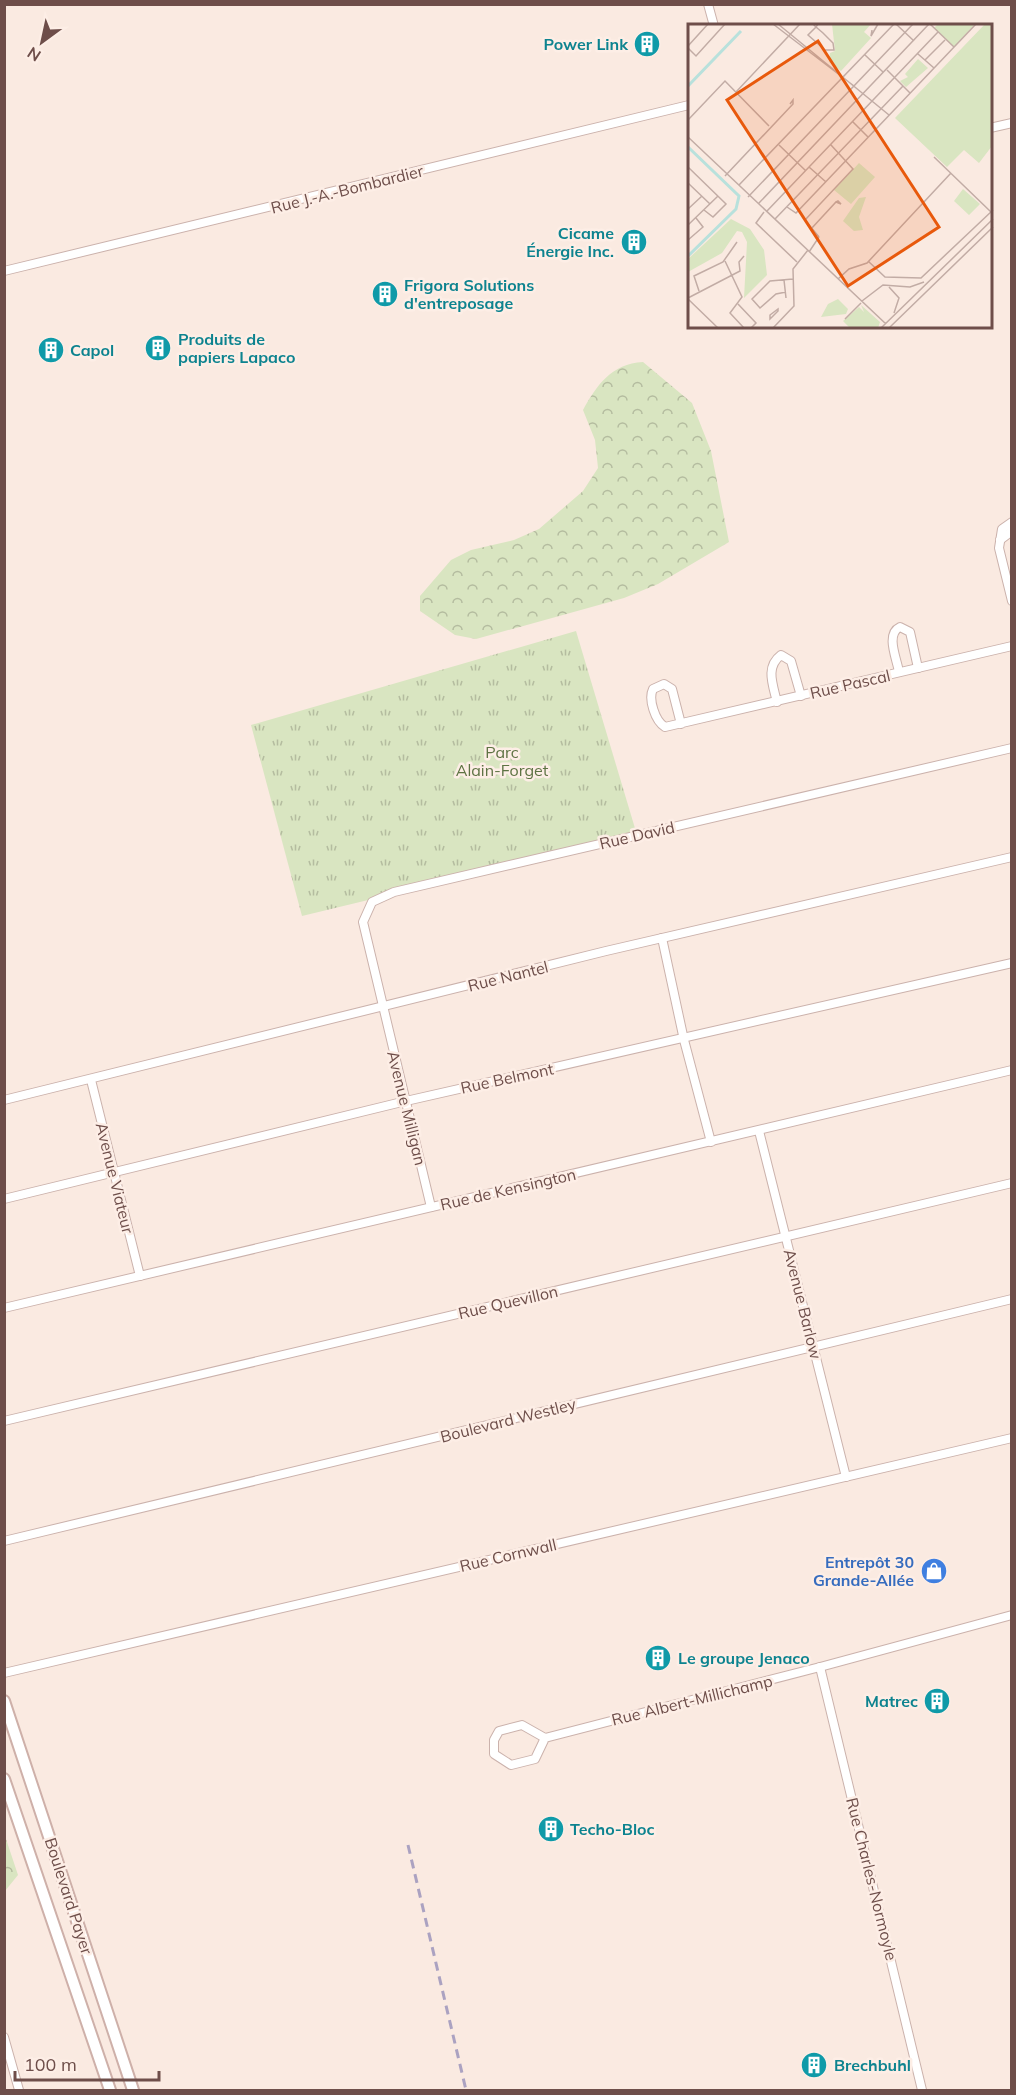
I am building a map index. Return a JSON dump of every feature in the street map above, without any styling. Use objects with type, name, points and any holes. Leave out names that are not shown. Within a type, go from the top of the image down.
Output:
[{"type":"street","points":[[708,4],[713,24]]},
{"type":"street","name":"Rue J.-A.-Bombardier","points":[[4,271],[688,105]]},
{"type":"street","points":[[992,128],[1011,123]]},
{"type":"street","points":[[1011,522],[1002,528],[999,541],[1011,601]]},
{"type":"street","points":[[999,541],[1011,531]]},
{"type":"street","name":"Rue Pascal","points":[[899,672],[892,637],[894,630],[900,627],[910,632],[918,668]]},
{"type":"street","name":"Rue Pascal","points":[[681,724],[1011,646]]},
{"type":"street","name":"Rue Pascal","points":[[777,702],[771,673],[772,664],[781,655],[791,661],[801,696]]},
{"type":"street","points":[[664,684],[672,688],[681,724],[661,726],[650,694],[653,688],[664,684]]},
{"type":"street","name":"Rue David","points":[[383,1008],[363,922],[372,902],[394,892],[1011,748]]},
{"type":"street","name":"Rue Nantel","points":[[4,1100],[662,938],[1011,857]]},
{"type":"street","points":[[662,938],[684,1040],[711,1142]]},
{"type":"street","name":"Rue Belmont","points":[[4,1199],[406,1101],[684,1040],[1011,963]]},
{"type":"street","name":"Avenue Milligan","points":[[383,1008],[431,1207]]},
{"type":"street","name":"Rue de Kensington","points":[[4,1308],[1011,1070]]},
{"type":"street","name":"Avenue Viateur","points":[[91,1080],[140,1276]]},
{"type":"street","name":"Avenue Barlow","points":[[759,1131],[846,1477]]},
{"type":"street","name":"Rue Quevillon","points":[[4,1421],[1011,1183]]},
{"type":"street","name":"Boulevard Westley","points":[[4,1541],[1011,1299]]},
{"type":"street","name":"Rue Cornwall","points":[[4,1673],[1011,1438]]},
{"type":"street","name":"Rue Albert-Millichamp","points":[[545,1738],[1011,1615]]},
{"type":"street","name":"Rue Charles-Normoyle","points":[[820,1667],[922,2091]]},
{"type":"street","name":"Boulevard Payer","points":[[4,1701],[133,2091]]},
{"type":"street","points":[[522,1725],[545,1738],[535,1759],[511,1765],[499,1760],[494,1754],[494,1740],[499,1731],[522,1725]]},
{"type":"street","name":"Boulevard Payer","points":[[4,1779],[110,2091]]},
{"type":"street","points":[[4,2037],[19,2091]]},
{"type":"green space","points":[[643,362],[692,403],[711,451],[729,542],[658,584],[624,598],[476,639],[455,635],[420,611],[420,596],[451,560],[471,550],[514,540],[539,529],[583,491],[598,468],[595,440],[583,410],[606,377],[622,367]]},
{"type":"green space","name":"Parc Alain-Forget","points":[[576,631],[637,835],[302,916],[251,725]]},
{"type":"green space","points":[[4,1833],[18,1875],[5,1891],[4,1891]]},
{"type":"railway","points":[[408,1845],[466,2090]]},
{"type":"place","name":"Power Link","points":[[647,44]]},
{"type":"place","name":"Cicame Énergie Inc.","points":[[634,242]]},
{"type":"place","name":"Frigora Solutions d'entreposage","points":[[385,294]]},
{"type":"place","name":"Produits de papiers Lapaco","points":[[158,348]]},
{"type":"place","name":"Capol","points":[[51,350]]},
{"type":"place","name":"Entrepôt 30 Grande-Allée","points":[[934,1571]]},
{"type":"place","name":"Le groupe Jenaco","points":[[658,1658]]},
{"type":"place","name":"Matrec","points":[[937,1701]]},
{"type":"place","name":"Techo-Bloc","points":[[551,1829]]},
{"type":"place","name":"Brechbuhl","points":[[814,2065]]}]
